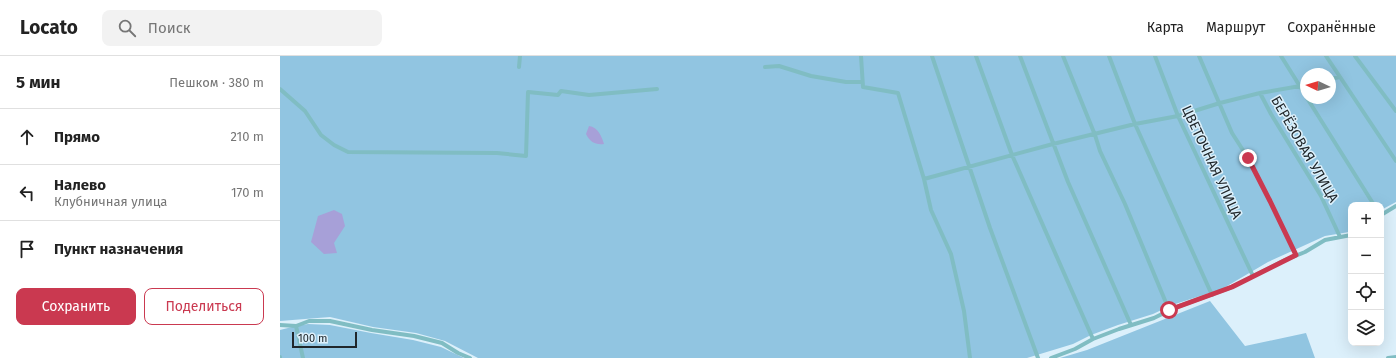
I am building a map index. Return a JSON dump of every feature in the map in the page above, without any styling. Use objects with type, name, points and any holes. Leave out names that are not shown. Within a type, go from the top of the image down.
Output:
[{"type":"street","points":[[519,67],[520,56]]},
{"type":"street","points":[[862,56],[863,87],[898,94],[924,179],[931,210],[951,254],[964,311],[970,358]]},
{"type":"street","points":[[932,56],[990,228],[1038,358]]},
{"type":"street","points":[[976,56],[1012,155],[1093,339]]},
{"type":"street","points":[[1020,56],[1068,182],[1131,325]]},
{"type":"street","points":[[1063,56],[1100,151],[1125,204],[1169,310]]},
{"type":"street","points":[[1109,56],[1135,124],[1212,295]]},
{"type":"street","name":"ЦВЕТОЧНАЯ УЛИЦА","points":[[1155,56],[1178,116],[1252,276]]},
{"type":"street","points":[[1199,56],[1232,133],[1248,158],[1296,255]]},
{"type":"street","points":[[924,179],[1053,144],[1095,135],[1135,124],[1178,116],[1260,93],[1300,86],[1281,56]]},
{"type":"street","points":[[1326,56],[1396,161]]},
{"type":"street","points":[[1355,56],[1396,111]]},
{"type":"street","points":[[765,67],[779,66],[811,76],[846,82],[862,82]]},
{"type":"street","points":[[1336,78],[1340,77]]},
{"type":"street","points":[[280,89],[305,111],[321,135],[334,145],[348,152],[497,153],[526,156],[528,92],[558,95],[561,91],[589,95],[657,89]]},
{"type":"street","name":"БЕРЁЗОВАЯ УЛИЦА","points":[[1260,93],[1271,114],[1321,196],[1340,237]]},
{"type":"street","points":[[1311,104],[1372,202]]},
{"type":"street","points":[[1384,213],[1396,206]]},
{"type":"street","points":[[1051,358],[1075,349],[1093,339],[1154,318],[1169,310],[1232,287],[1325,240],[1348,235]]},
{"type":"street","points":[[280,325],[296,326],[309,321],[330,321],[372,330],[414,336],[442,343],[458,353],[470,358]]},
{"type":"street","points":[[296,326],[303,358]]},
{"type":"street","points":[[1388,358],[1396,357]]},
{"type":"shaded area","points":[[280,56],[1396,56],[1396,202],[1384,208],[1384,202],[1348,202],[1348,232],[1325,236],[1268,262],[1222,289],[1172,305],[1153,314],[1091,335],[1073,344],[1027,358],[478,358],[445,341],[416,333],[373,327],[330,317],[280,321]]},
{"type":"shaded area","points":[[589,126],[597,130],[601,135],[604,144],[595,143],[589,139],[586,134]]},
{"type":"shaded area","points":[[334,210],[342,214],[345,226],[334,243],[337,253],[324,254],[311,242],[318,216]]},
{"type":"shaded area","points":[[1210,301],[1245,346],[1306,333],[1315,358],[1060,358],[1087,350]]},
{"type":"shaded area","points":[[308,324],[330,325],[413,340],[441,347],[464,358],[280,358],[280,330]]},
{"type":"route","points":[[1169,310],[1232,287],[1296,255],[1248,158]]}]
